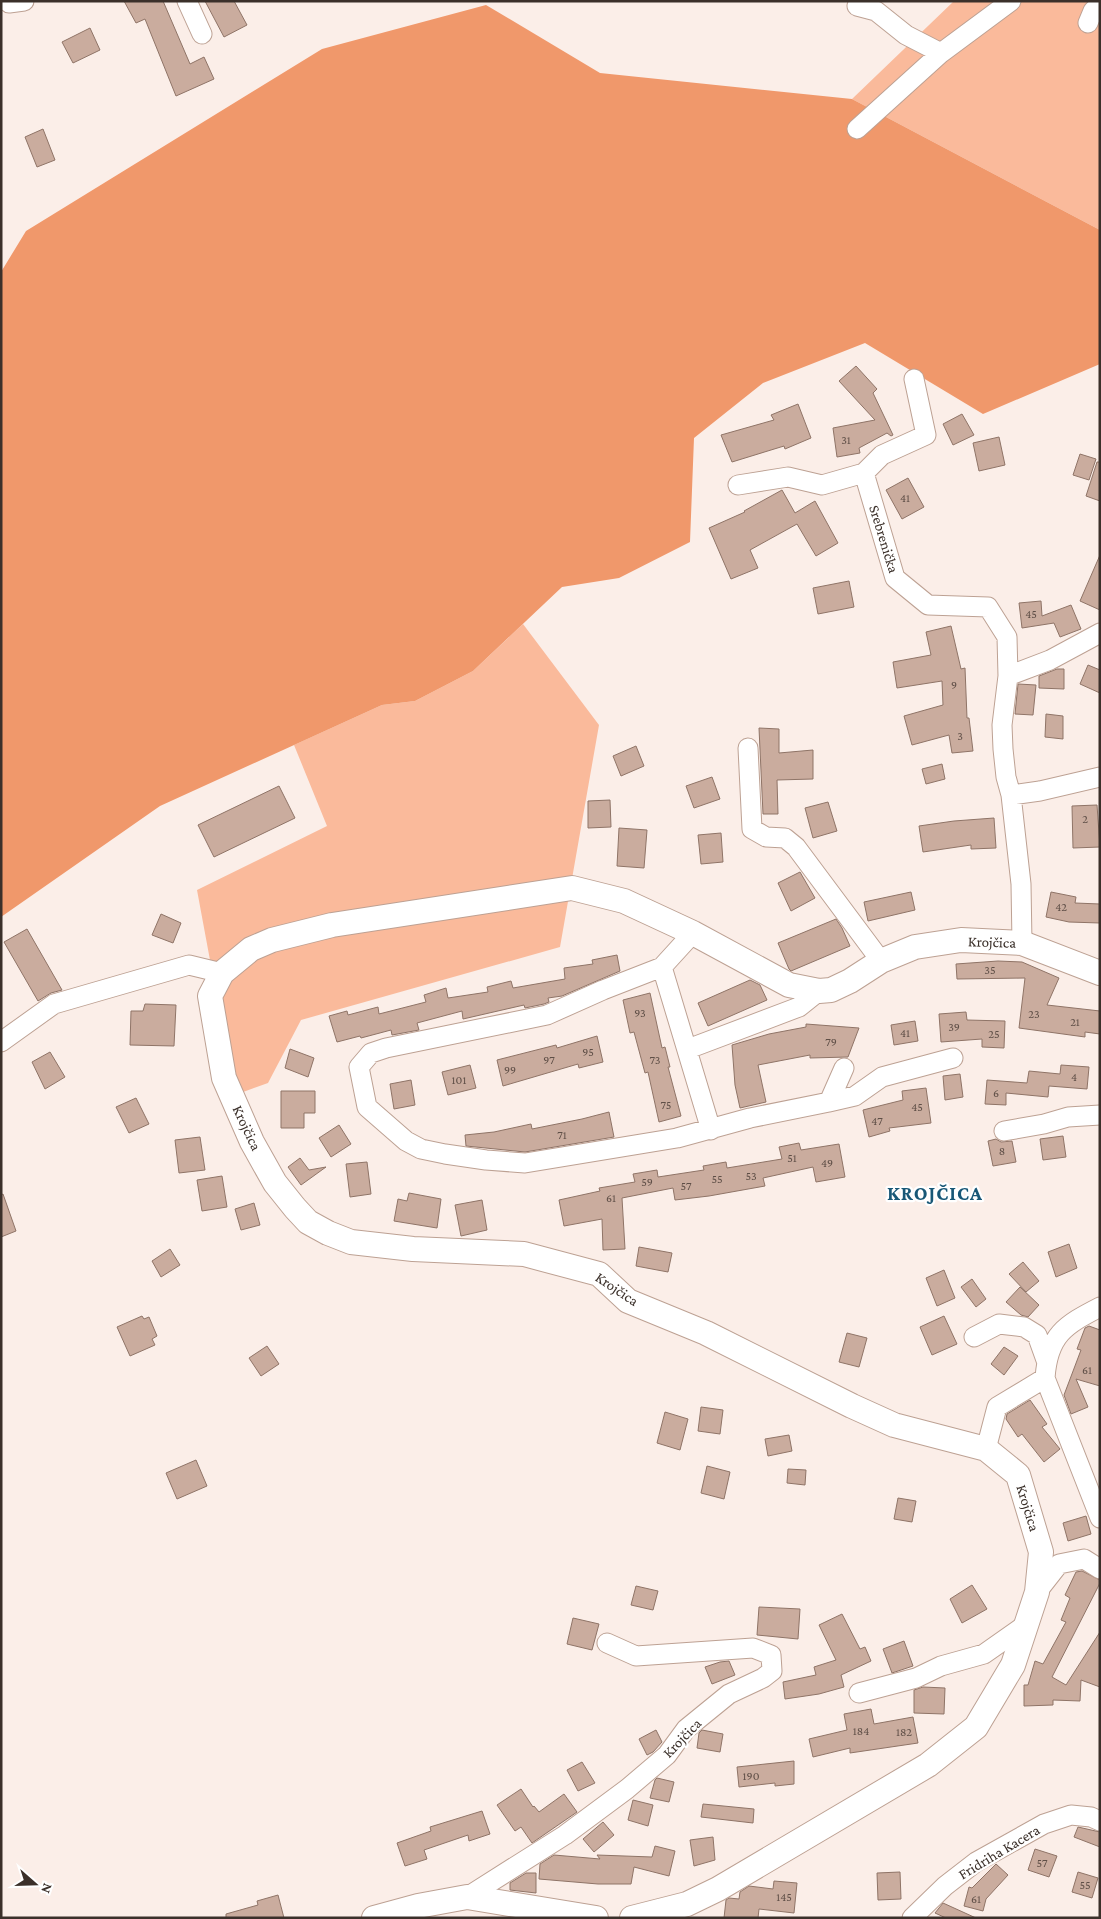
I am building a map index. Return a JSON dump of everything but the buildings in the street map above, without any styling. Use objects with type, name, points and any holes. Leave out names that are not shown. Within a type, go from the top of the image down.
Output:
[{"type":"main road","name":"Krojčica","points":[[632,1918],[659,1915],[718,1889],[928,1765],[976,1727],[1013,1665],[1037,1592],[1041,1552],[1018,1475],[986,1449],[894,1426],[706,1334],[628,1301],[599,1274],[524,1254],[413,1249],[351,1242],[328,1233],[308,1222],[295,1208],[270,1174],[252,1142],[224,1078],[210,996],[222,973],[251,949],[272,940],[332,925],[572,888],[624,901],[693,933],[789,985],[819,991],[831,990],[850,981],[881,960],[916,947],[961,940],[1022,942],[1100,972]]},
{"type":"main road","name":"Krojčica","points":[[374,1918],[418,1906],[467,1897],[596,1918]]},
{"type":"street","points":[[7,1],[9,3],[24,1]]},
{"type":"street","points":[[187,1],[202,34]]},
{"type":"street","points":[[857,129],[941,53],[1011,1]]},
{"type":"street","points":[[1088,22],[1093,11],[1100,4]]},
{"type":"street","points":[[857,6],[876,11],[906,35],[941,53]]},
{"type":"street","points":[[738,485],[788,476],[822,485],[864,473],[882,455],[926,435],[914,379]]},
{"type":"street","name":"Srebrenička","points":[[864,473],[895,578],[928,605],[988,607],[1007,638],[1008,676],[1002,725],[1006,777],[1011,796],[1021,884],[1022,942]]},
{"type":"street","points":[[1008,676],[1050,660],[1100,633]]},
{"type":"street","points":[[748,748],[752,829],[766,837],[785,838],[805,858],[881,960]]},
{"type":"street","points":[[1011,796],[1100,778]]},
{"type":"street","points":[[693,933],[662,967],[603,990],[547,1015],[403,1044],[370,1053],[359,1067],[367,1107],[406,1142],[421,1150],[486,1160],[525,1163],[677,1138],[750,1118],[854,1096],[882,1077],[953,1058]]},
{"type":"street","points":[[1,1042],[54,1004],[189,965],[222,973]]},
{"type":"street","points":[[662,967],[711,1130]]},
{"type":"street","points":[[688,1049],[799,1008],[819,991]]},
{"type":"street","points":[[829,1102],[844,1068]]},
{"type":"street","points":[[1004,1131],[1044,1124],[1068,1117],[1100,1115]]},
{"type":"street","points":[[986,1449],[997,1407],[1046,1369],[1055,1340],[1072,1322],[1100,1307]]},
{"type":"street","points":[[974,1337],[999,1324],[1024,1327],[1037,1335],[1046,1369],[1100,1518]]},
{"type":"street","points":[[1037,1592],[1059,1564],[1084,1559],[1100,1569]]},
{"type":"street","points":[[859,1693],[916,1678],[941,1666],[984,1654],[1028,1622]]},
{"type":"street","name":"Krojčica","points":[[467,1897],[565,1835],[620,1795],[667,1755],[686,1730],[729,1694],[763,1678],[772,1671],[771,1655],[753,1648],[636,1656],[607,1643]]},
{"type":"street","name":"Fridriha Kacera","points":[[912,1918],[945,1886],[976,1862],[1044,1824],[1071,1815],[1091,1817],[1100,1821]]},
{"type":"shaded area","points":[[954,1],[1100,1],[1100,230],[852,99]]},
{"type":"shaded area","points":[[486,5],[600,73],[852,99],[1100,230],[1100,364],[983,414],[865,343],[763,383],[694,438],[690,542],[619,578],[562,587],[473,671],[415,701],[382,705],[160,806],[1,917],[1,272],[26,231],[322,49]]},
{"type":"shaded area","points":[[523,624],[599,725],[560,947],[301,1020],[268,1083],[235,1095],[197,890],[327,826],[294,745],[382,705],[415,701],[473,671]]},
{"type":"district","name":"KROJČICA","points":[[935,1193]]}]
